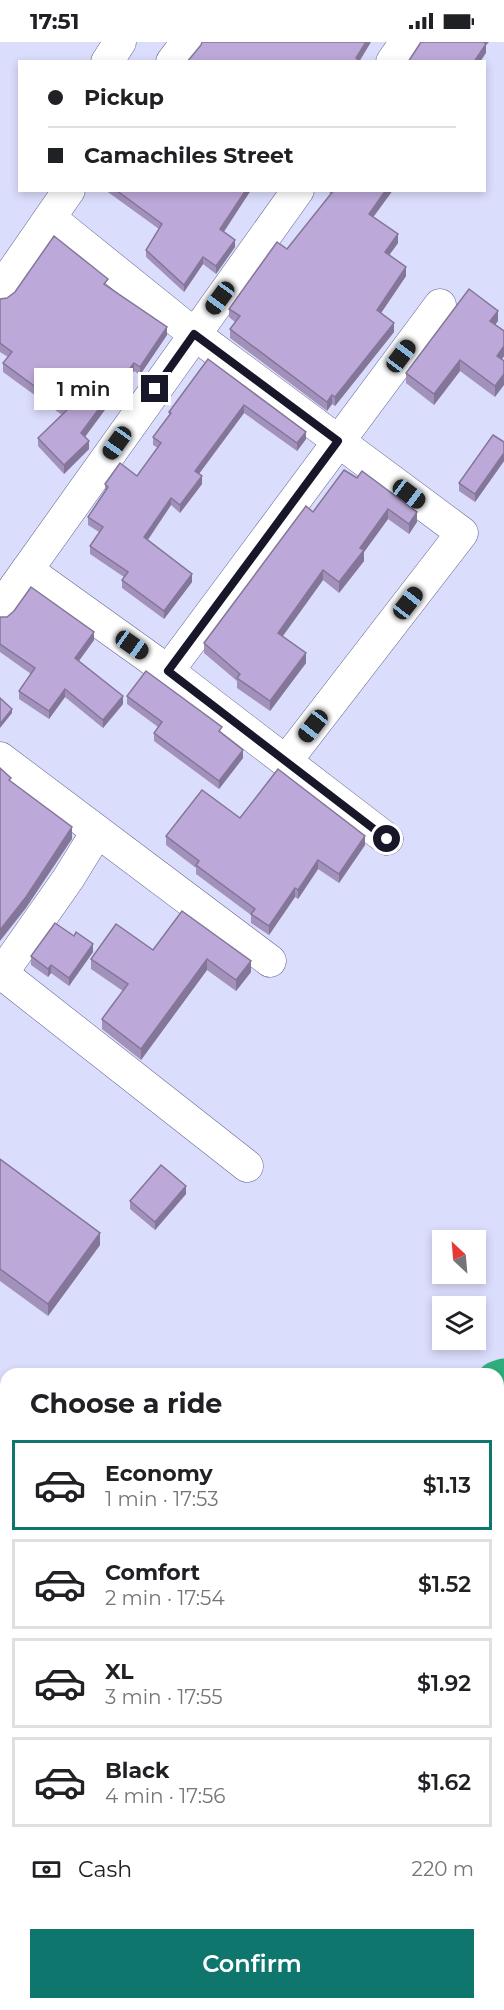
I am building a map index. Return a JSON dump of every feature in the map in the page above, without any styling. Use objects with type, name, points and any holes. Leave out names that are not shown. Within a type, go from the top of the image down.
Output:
[{"type":"street","points":[[108,60],[120,42]]},
{"type":"street","points":[[174,60],[188,42]]},
{"type":"street","points":[[393,60],[406,42]]},
{"type":"street","points":[[0,290],[68,192]]},
{"type":"street","points":[[0,608],[297,192]]},
{"type":"street","points":[[50,218],[194,334],[462,533],[286,761]]},
{"type":"street","points":[[168,671],[440,305]]},
{"type":"street","points":[[27,570],[168,671],[387,839]]},
{"type":"street","points":[[0,758],[270,961]]},
{"type":"street","points":[[97,832],[68,879],[1,973],[247,1166]]},
{"type":"building","points":[[202,42],[366,42],[356,58],[358,60],[189,60]]},
{"type":"building","points":[[421,42],[483,42],[486,44],[475,60],[409,60]]},
{"type":"building","points":[[119,192],[245,192],[220,229],[235,240],[216,266],[203,257],[184,285],[146,250],[162,224]]},
{"type":"building","points":[[332,192],[385,192],[369,214],[398,234],[385,252],[406,267],[377,310],[394,323],[335,397],[332,395],[327,402],[230,329],[240,316],[229,309],[277,242],[287,249]]},
{"type":"building","points":[[54,236],[108,279],[104,284],[167,327],[140,367],[134,363],[112,391],[81,433],[89,441],[64,465],[38,438],[67,410],[3,363],[12,352],[0,343],[0,299],[7,298],[15,292]]},
{"type":"building","points":[[469,289],[498,311],[490,321],[504,331],[504,346],[497,356],[504,361],[504,374],[495,386],[460,360],[434,394],[406,373]]},
{"type":"building","points":[[208,359],[306,432],[297,443],[244,405],[195,471],[202,476],[180,505],[171,498],[144,537],[192,574],[164,611],[122,580],[128,572],[90,546],[103,527],[88,517],[108,487],[105,484],[120,463],[137,476],[161,443],[153,437]]},
{"type":"building","points":[[493,435],[504,442],[504,453],[475,494],[459,483]]},
{"type":"building","points":[[344,470],[357,478],[362,471],[417,512],[409,524],[388,509],[360,548],[364,550],[339,582],[323,570],[278,633],[306,653],[270,701],[237,678],[240,674],[204,643],[306,506],[313,512]]},
{"type":"building","points":[[31,587],[94,632],[75,658],[123,696],[103,720],[65,689],[49,711],[19,691],[35,668],[0,644],[0,617],[7,617],[14,611]]},
{"type":"building","points":[[146,671],[222,727],[219,731],[243,750],[219,781],[154,733],[162,722],[127,696]]},
{"type":"building","points":[[0,698],[12,709],[0,724]]},
{"type":"building","points":[[0,768],[11,778],[9,780],[72,827],[26,897],[0,930]]},
{"type":"building","points":[[278,769],[365,836],[339,874],[318,860],[298,890],[295,888],[269,926],[251,914],[255,909],[196,865],[199,861],[166,836],[202,790],[240,818]]},
{"type":"building","points":[[182,911],[251,961],[236,980],[207,959],[141,1049],[102,1019],[128,984],[91,959],[116,924],[153,950]]},
{"type":"building","points":[[55,923],[74,936],[76,932],[93,944],[69,978],[51,965],[48,969],[31,956]]},
{"type":"building","points":[[0,1159],[100,1233],[48,1304],[0,1269]]},
{"type":"building","points":[[161,1165],[186,1186],[155,1222],[130,1201]]},
{"type":"route","points":[[155,389],[194,334],[338,441],[168,671],[387,839]]}]
